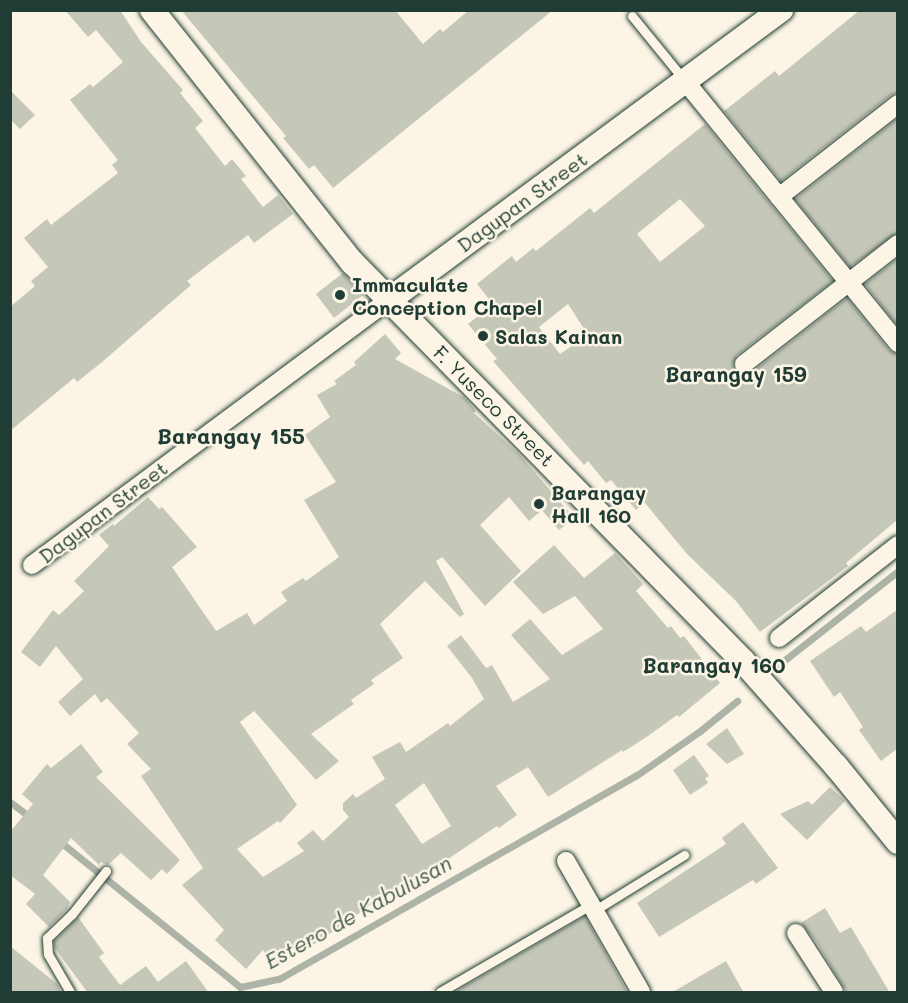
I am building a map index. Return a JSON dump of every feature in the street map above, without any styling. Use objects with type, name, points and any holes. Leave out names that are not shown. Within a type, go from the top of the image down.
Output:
[{"type":"street","name":"F. Yuseco Street","points":[[152,10],[352,262],[743,661],[836,766],[890,818],[897,842]]},
{"type":"street","name":"Dagupan Street","points":[[32,565],[781,10]]},
{"type":"street","points":[[685,81],[897,343]]},
{"type":"street","points":[[779,197],[897,104]]},
{"type":"street","points":[[744,364],[897,244]]},
{"type":"street","points":[[779,638],[897,545]]},
{"type":"street","points":[[566,861],[641,993]]},
{"type":"street","points":[[796,933],[834,993]]},
{"type":"lane","points":[[632,16],[685,81]]},
{"type":"lane","points":[[440,993],[684,855]]},
{"type":"lane","points":[[70,993],[48,954],[45,942],[104,873]]},
{"type":"building","points":[[65,10],[120,10],[141,42],[183,90],[180,93],[203,121],[195,128],[225,166],[232,159],[246,176],[241,179],[263,207],[278,195],[293,214],[254,243],[248,235],[187,281],[191,285],[102,362],[77,382],[74,378],[10,431],[10,307],[35,286],[31,281],[48,267],[24,238],[47,219],[51,225],[118,173],[112,165],[118,160],[70,100],[90,84],[93,87],[123,62],[96,30],[88,37]]},
{"type":"building","points":[[181,10],[395,10],[423,44],[440,29],[443,32],[469,10],[553,10],[333,188],[314,165],[309,169],[283,138],[286,136]]},
{"type":"building","points":[[860,10],[897,10],[897,93],[891,95],[781,181],[724,111],[775,71],[779,76]]},
{"type":"building","points":[[10,90],[35,115],[20,129],[10,119]]},
{"type":"building","points":[[897,119],[897,233],[850,267],[795,199]]},
{"type":"building","points":[[705,124],[833,281],[737,355],[733,365],[736,371],[745,375],[751,373],[847,298],[889,350],[897,354],[897,520],[846,563],[848,566],[760,632],[736,601],[687,554],[645,503],[636,510],[611,480],[606,483],[588,461],[584,465],[493,361],[497,359],[468,324],[493,304],[477,284],[512,256],[516,262],[533,248],[536,251],[590,208],[594,213]],"holes":[[[680,199],[705,226],[660,262],[637,234]],[[568,304],[588,335],[560,354],[539,327]]]},
{"type":"building","points":[[897,259],[897,325],[865,284]]},
{"type":"building","name":"Immaculate Conception Chapel","points":[[343,273],[363,295],[334,318],[316,294]]},
{"type":"building","points":[[385,334],[401,353],[395,359],[465,398],[476,411],[474,413],[519,454],[574,518],[559,530],[542,510],[529,521],[509,497],[480,525],[521,571],[485,606],[442,557],[436,561],[464,614],[460,617],[425,581],[380,624],[403,658],[371,680],[374,684],[351,700],[354,704],[311,734],[339,761],[316,780],[254,711],[240,722],[297,805],[280,823],[278,821],[237,849],[263,877],[304,851],[297,843],[313,830],[323,841],[349,817],[343,810],[343,803],[353,794],[356,798],[385,779],[372,757],[400,742],[406,752],[448,723],[450,726],[484,699],[472,678],[447,646],[461,635],[486,668],[492,665],[513,702],[550,679],[511,635],[530,619],[562,655],[603,629],[575,596],[543,614],[513,582],[554,545],[584,578],[615,553],[643,584],[636,591],[668,628],[671,626],[680,638],[684,636],[720,683],[679,717],[677,715],[623,752],[622,750],[548,797],[528,767],[496,786],[517,815],[420,878],[418,875],[376,901],[318,942],[294,954],[293,951],[273,964],[263,950],[246,969],[215,940],[224,930],[182,885],[203,868],[141,776],[151,769],[127,744],[139,733],[107,698],[101,703],[95,694],[70,716],[58,702],[83,679],[56,646],[40,667],[21,652],[53,610],[59,615],[84,591],[74,581],[109,546],[99,535],[113,524],[114,526],[148,497],[159,509],[162,507],[197,547],[172,567],[216,631],[247,613],[254,625],[287,601],[281,592],[303,578],[306,581],[339,557],[304,500],[336,482],[305,435],[330,417],[317,395],[337,384],[334,381],[356,365],[354,362]],"holes":[[[424,783],[451,826],[422,844],[395,805]]]},
{"type":"building","points":[[897,610],[897,749],[881,761],[859,730],[863,727],[840,692],[834,697],[810,661],[861,626],[866,632]]},
{"type":"building","points":[[727,728],[744,754],[727,764],[706,744]]},
{"type":"building","points":[[81,744],[103,772],[96,777],[180,860],[167,874],[162,869],[151,880],[121,853],[108,865],[101,862],[99,865],[71,838],[43,875],[70,902],[67,909],[49,927],[26,904],[35,894],[10,875],[10,832],[33,804],[22,794],[47,764],[51,768]]},
{"type":"building","points":[[694,755],[709,776],[705,778],[708,783],[690,795],[673,770]]},
{"type":"building","points":[[830,787],[845,801],[807,840],[780,814],[808,801],[812,805]]},
{"type":"building","points":[[743,822],[778,868],[756,884],[753,880],[659,937],[637,903],[726,844],[722,838]]},
{"type":"building","points":[[825,908],[840,933],[851,927],[890,993],[847,993],[817,943],[801,923]]},
{"type":"building","points":[[585,916],[628,993],[453,993],[532,947]]},
{"type":"building","points":[[78,917],[104,953],[99,957],[120,985],[146,966],[158,982],[186,961],[209,993],[88,993],[54,947],[54,941]]},
{"type":"building","points":[[10,946],[57,984],[62,993],[10,993]]},
{"type":"building","points":[[726,961],[744,993],[671,993]]},
{"type":"waterway","name":"Estero de Kabulusan","points":[[763,677],[898,571]]},
{"type":"waterway","name":"Estero de Kabulusan","points":[[58,840],[240,987],[279,979],[637,775],[700,731],[737,701]]},
{"type":"waterway","name":"Estero de Kabulusan","points":[[10,802],[31,818]]},
{"type":"place","name":"Immaculate Conception Chapel","points":[[340,295]]},
{"type":"place","name":"Salas Kainan","points":[[483,336]]},
{"type":"place","name":"Barangay Hall 160","points":[[539,504]]},
{"type":"district","name":"Barangay 159","points":[[736,374]]},
{"type":"district","name":"Barangay 155","points":[[231,436]]},
{"type":"district","name":"Barangay 160","points":[[714,665]]}]
